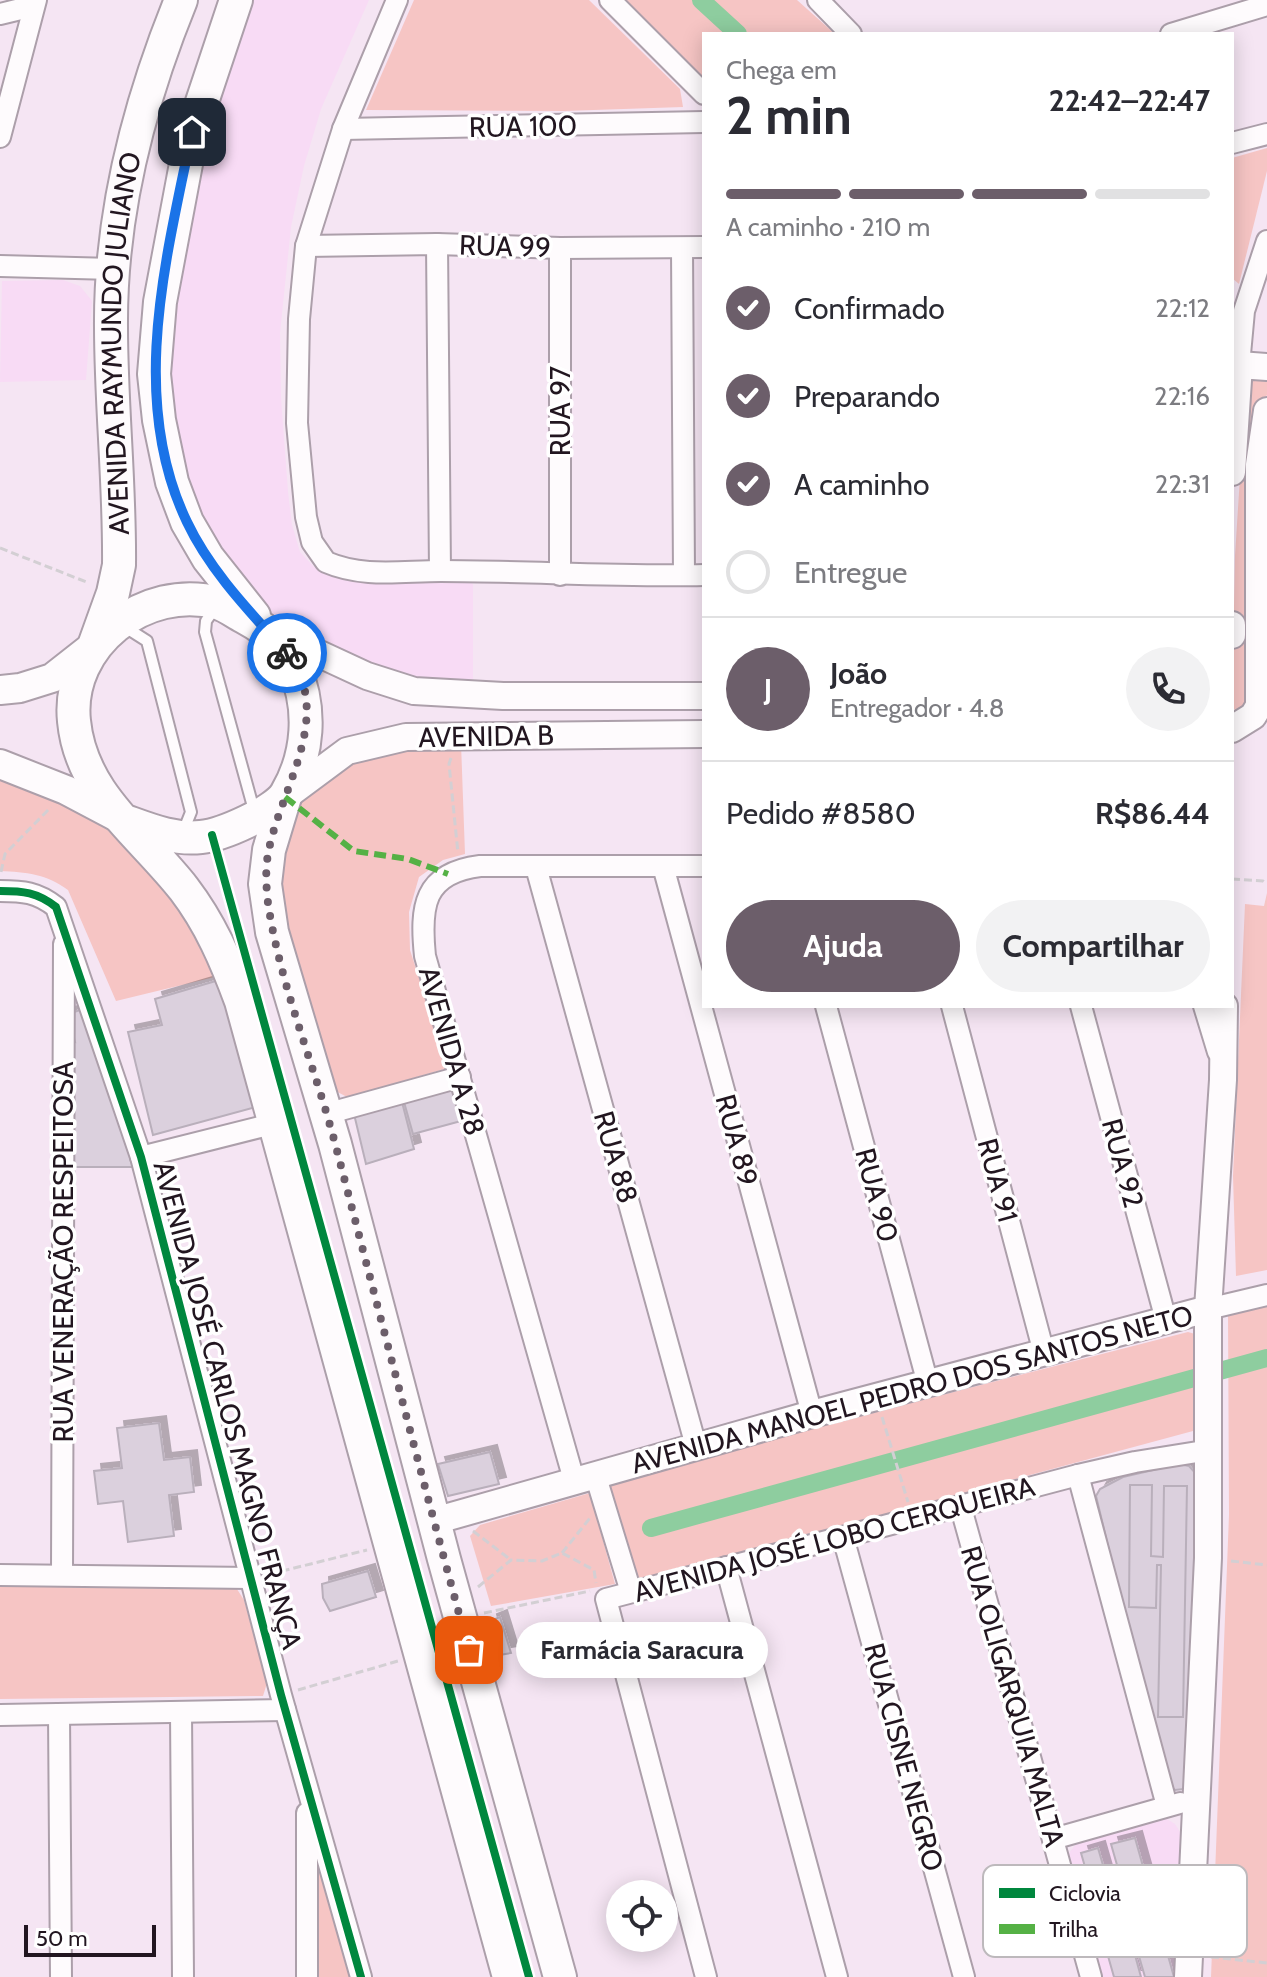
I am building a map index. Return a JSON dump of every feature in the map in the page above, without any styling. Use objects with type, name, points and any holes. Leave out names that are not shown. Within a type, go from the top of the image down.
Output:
[{"type":"main road","name":"AVENIDA RAYMUNDO JULIANO","points":[[116,608],[120,535],[111,327],[113,269],[130,157],[155,64],[181,0]]},
{"type":"main road","name":"AVENIDA RAYMUNDO JULIANO","points":[[236,0],[192,132],[160,302],[154,374],[159,420],[172,482],[187,522],[208,558],[290,657],[303,688],[307,721],[302,753],[269,850],[265,884],[272,932],[326,1114],[560,1977]]},
{"type":"main road","points":[[264,628],[219,603],[183,599],[149,606],[116,608],[94,645],[75,687],[73,718],[79,754],[93,783],[185,890],[219,942],[252,1034],[509,1977]]},
{"type":"main road","points":[[0,690],[20,688],[52,678],[94,645]]},
{"type":"main road","points":[[0,764],[66,790],[125,821],[181,837],[220,833],[256,816],[285,797]]},
{"type":"main road","points":[[306,1235],[356,1223]]},
{"type":"main road","points":[[497,1932],[545,1924]]},
{"type":"street","points":[[397,0],[343,129],[306,246],[299,319],[297,423],[306,517],[312,542],[326,562],[372,573],[440,571],[694,575],[682,248]]},
{"type":"street","points":[[610,0],[702,92]]},
{"type":"street","points":[[822,0],[849,32]]},
{"type":"street","points":[[0,14],[34,3]]},
{"type":"street","points":[[0,137],[34,3]]},
{"type":"street","points":[[1178,32],[1267,5]]},
{"type":"street","name":"RUA 100","points":[[343,129],[702,122]]},
{"type":"street","points":[[1234,142],[1267,134]]},
{"type":"street","points":[[1234,441],[1239,365],[1238,304],[1267,241]]},
{"type":"street","points":[[437,244],[440,571]]},
{"type":"street","name":"RUA 99","points":[[306,246],[702,247]]},
{"type":"street","name":"RUA 97","points":[[560,248],[560,575]]},
{"type":"street","points":[[0,266],[113,269]]},
{"type":"street","points":[[1239,365],[1267,367]]},
{"type":"street","points":[[1234,728],[1253,716],[1259,706],[1259,465],[1267,411]]},
{"type":"street","points":[[264,628],[367,676],[414,691],[503,696],[702,696]]},
{"type":"street","name":"AVENIDA B","points":[[285,797],[347,751],[406,737],[702,734]]},
{"type":"street","name":"RUA 89","points":[[663,866],[812,1414]]},
{"type":"street","points":[[462,868],[702,866]]},
{"type":"street","name":"RUA 88","points":[[536,867],[696,1446]]},
{"type":"street","name":"AVENIDA A 28","points":[[462,868],[448,874],[433,890],[422,913],[425,956],[460,1077],[590,1484],[631,1592]]},
{"type":"street","name":"AVENIDA JOSÉ CARLOS MAGNO FRANÇA","points":[[0,891],[26,891],[45,898],[56,907],[141,1157],[283,1702],[361,1977]]},
{"type":"street","name":"RUA VENERAÇÃO RESPEITOSA","points":[[62,1575],[64,928]]},
{"type":"street","name":"RUA 90","points":[[827,1008],[928,1384]]},
{"type":"street","name":"RUA 91","points":[[953,1008],[1044,1353]]},
{"type":"street","name":"RUA 92","points":[[1082,1008],[1166,1320]]},
{"type":"street","points":[[1205,1008],[1223,1071]]},
{"type":"street","points":[[1224,1008],[1208,1309],[1267,1295]]},
{"type":"street","points":[[326,1114],[460,1077]]},
{"type":"street","points":[[141,1157],[276,1123]]},
{"type":"street","name":"AVENIDA MANOEL PEDRO DOS SANTOS NETO","points":[[434,1521],[470,1520],[590,1484],[696,1446],[1208,1309],[1208,1558],[1194,1865]]},
{"type":"street","name":"AVENIDA JOSÉ LOBO CERQUEIRA","points":[[706,1977],[606,1599],[1078,1475],[1210,1450]]},
{"type":"street","points":[[1078,1475],[1167,1806]]},
{"type":"street","name":"RUA OLIGARQUIA MALTA","points":[[961,1508],[1060,1865]]},
{"type":"street","name":"RUA CISNE NEGRO","points":[[843,1537],[964,1977]]},
{"type":"street","points":[[726,1567],[837,1977]]},
{"type":"street","points":[[0,1575],[251,1578]]},
{"type":"street","points":[[0,1715],[181,1712],[283,1702]]},
{"type":"street","points":[[181,1712],[183,1977]]},
{"type":"street","points":[[59,1714],[61,1977]]},
{"type":"street","points":[[307,1789],[307,1977]]},
{"type":"street","points":[[1053,1839],[1198,1798]]},
{"type":"street","name":"RUA OLIGARQUIA MALTA","points":[[1085,1957],[1091,1977]]},
{"type":"lane","points":[[219,603],[206,621],[205,632],[256,816]]},
{"type":"lane","points":[[116,608],[147,641],[191,812],[181,837]]},
{"type":"path","points":[[0,548],[116,608]]},
{"type":"path","points":[[457,735],[449,764],[455,843],[462,868]]},
{"type":"path","points":[[0,880],[5,854],[66,790]]},
{"type":"path","points":[[1234,879],[1267,884]]},
{"type":"path","points":[[884,1422],[906,1496]]},
{"type":"path","points":[[470,1520],[511,1560],[542,1561],[562,1553],[590,1484]]},
{"type":"path","points":[[465,1540],[470,1520]]},
{"type":"path","points":[[251,1578],[391,1544]]},
{"type":"path","points":[[494,1610],[597,1589],[594,1570],[562,1553]]},
{"type":"path","points":[[1208,1558],[1267,1565]]},
{"type":"path","points":[[475,1589],[511,1560]]},
{"type":"path","points":[[283,1702],[421,1655]]},
{"type":"path","points":[[1188,1966],[1267,1963]]},
{"type":"shaded area","points":[[246,0],[369,0],[321,109],[304,166],[291,227],[280,333],[281,398],[292,525],[300,552],[314,567],[333,576],[353,579],[465,579],[473,584],[473,683],[407,678],[363,664],[285,624],[257,604],[186,500],[166,354],[206,111]]},
{"type":"shaded area","points":[[414,0],[589,0],[680,89],[683,107],[564,111],[366,110]]},
{"type":"shaded area","points":[[624,0],[797,0],[833,32],[702,32],[702,76]]},
{"type":"shaded area","points":[[1267,148],[1267,171],[1239,284],[1234,280],[1234,157]]},
{"type":"shaded area","points":[[63,280],[80,286],[92,301],[86,380],[0,382],[2,281]]},
{"type":"shaded area","points":[[1267,373],[1267,395],[1260,404],[1247,700],[1237,712],[1234,709],[1235,556],[1245,397],[1252,381]]},
{"type":"shaded area","points":[[461,743],[465,854],[443,860],[419,877],[409,912],[410,950],[448,1068],[347,1097],[332,1089],[277,913],[284,831],[297,806],[319,779],[350,760],[389,748]]},
{"type":"shaded area","points":[[0,770],[124,836],[184,907],[219,976],[116,1001],[68,890],[36,875],[0,871]]},
{"type":"shaded area","points":[[1267,893],[1267,1270],[1236,1276],[1233,1176],[1245,904],[1264,906]]},
{"type":"shaded area","points":[[1267,1304],[1267,1977],[1211,1977],[1212,1957],[1247,1957],[1247,1865],[1215,1865],[1229,1515],[1228,1312]]},
{"type":"shaded area","points":[[1188,1332],[1195,1334],[1198,1341],[1198,1424],[1193,1431],[638,1581],[607,1481]]},
{"type":"shaded area","points":[[590,1493],[615,1584],[491,1606],[470,1536],[480,1525]]},
{"type":"shaded area","points":[[202,1583],[235,1586],[244,1600],[267,1683],[263,1696],[0,1699],[0,1586]]},
{"type":"shaded area","points":[[1154,1817],[1167,1819],[1175,1824],[1182,1835],[1182,1865],[1068,1865],[1069,1853],[1080,1839]]},
{"type":"shaded area","points":[[315,1842],[352,1977],[314,1977]]},
{"type":"shaded area","points":[[1094,1957],[1180,1957],[1180,1977],[1100,1977]]},
{"type":"building","points":[[219,980],[256,1107],[153,1135],[128,1032],[162,1025],[155,999]]},
{"type":"building","points":[[83,1009],[135,1167],[72,1167],[70,1041],[75,1042],[68,1014]]},
{"type":"building","points":[[453,1088],[461,1121],[413,1134],[404,1102]]},
{"type":"building","points":[[402,1102],[414,1149],[366,1164],[354,1114]]},
{"type":"building","points":[[159,1423],[164,1460],[190,1457],[194,1492],[169,1495],[174,1536],[128,1542],[123,1501],[98,1504],[94,1471],[122,1468],[117,1428]]},
{"type":"building","points":[[490,1452],[499,1484],[448,1496],[438,1464]]},
{"type":"building","points":[[1179,1464],[1189,1466],[1199,1477],[1184,1789],[1175,1790],[1165,1782],[1096,1496],[1100,1489],[1123,1477]]},
{"type":"building","points":[[1130,1485],[1152,1485],[1151,1556],[1163,1557],[1164,1486],[1187,1486],[1183,1717],[1158,1717],[1161,1565],[1157,1565],[1156,1608],[1129,1607]]},
{"type":"building","points":[[368,1571],[376,1597],[330,1611],[323,1598],[322,1584]]},
{"type":"building","points":[[500,1617],[511,1653],[499,1655],[490,1621]]},
{"type":"building","points":[[1135,1838],[1143,1865],[1117,1865],[1111,1844]]},
{"type":"building","points":[[1098,1848],[1103,1865],[1084,1865],[1081,1853]]},
{"type":"building","points":[[1108,1957],[1136,1957],[1141,1977],[1114,1977]]},
{"type":"building","points":[[1139,1957],[1168,1957],[1174,1977],[1145,1977]]},
{"type":"waterway","points":[[701,0],[736,32]]},
{"type":"waterway","points":[[651,1528],[1267,1358]]},
{"type":"marked path","points":[[285,797],[354,851],[408,859],[448,874]]},
{"type":"cycle path","points":[[212,835],[529,1977]]},
{"type":"cycle path","points":[[0,891],[30,893],[56,907],[141,1157],[281,1695],[361,1977]]},
{"type":"way so far","points":[[287,653],[303,688],[307,721],[302,753],[269,850],[265,884],[272,932],[335,1144],[469,1650]]},
{"type":"place","name":"Farmácia Saracura","points":[[469,1650]]},
{"type":"route","points":[[192,132],[160,302],[154,374],[159,420],[172,482],[187,522],[208,558],[287,653]]}]
